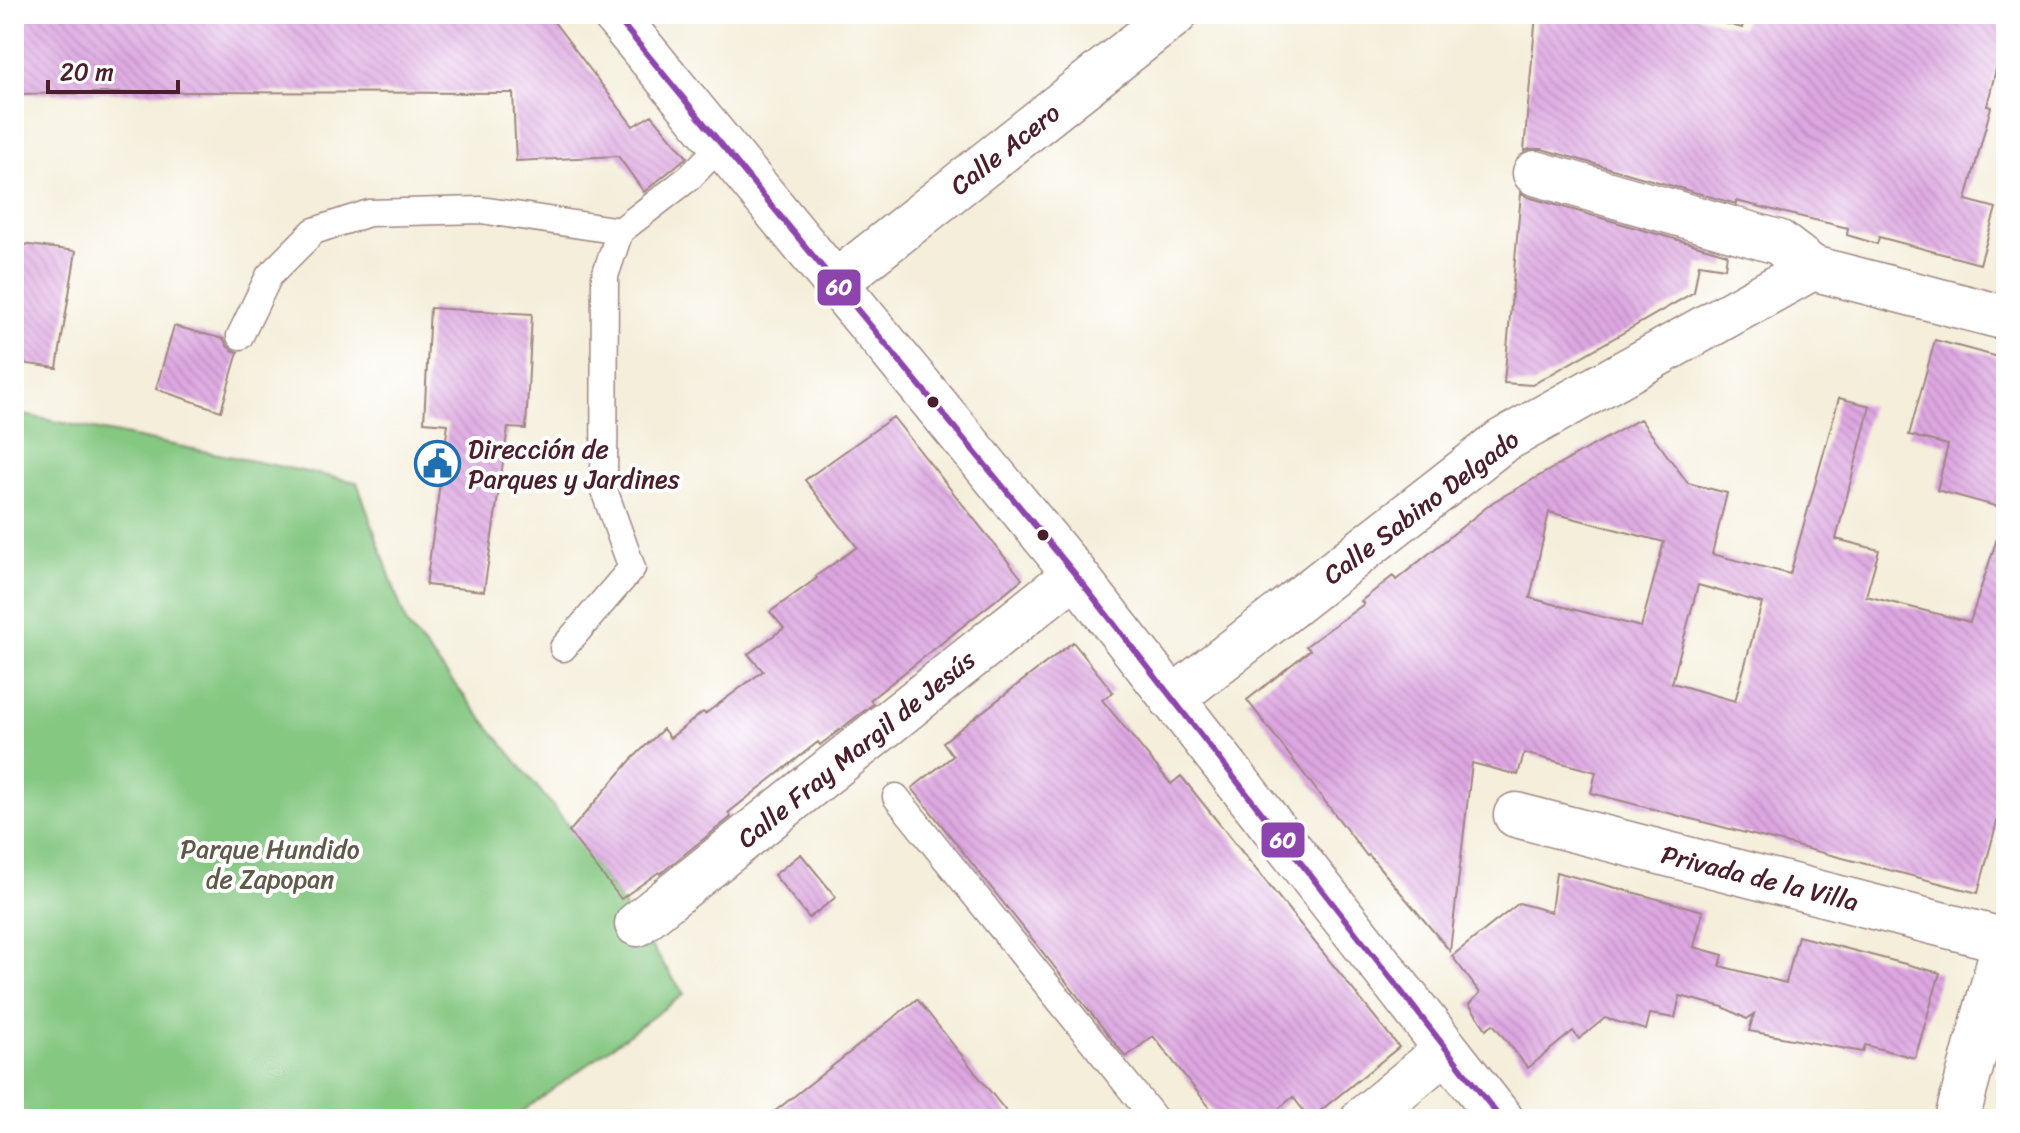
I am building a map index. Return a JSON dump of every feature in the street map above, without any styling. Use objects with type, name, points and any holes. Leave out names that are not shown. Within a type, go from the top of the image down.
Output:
[{"type":"street","points":[[614,14],[1075,574],[1501,1119]]},
{"type":"street","name":"Calle Acero","points":[[835,283],[1175,14]]},
{"type":"street","points":[[1535,173],[1778,242],[1812,268],[2006,318]]},
{"type":"street","name":"Calle Sabino Delgado","points":[[1172,699],[1502,441],[1812,268]]},
{"type":"street","name":"Calle Fray Margil de Jesús","points":[[637,924],[1075,574]]},
{"type":"street","name":"Privada de la Villa","points":[[1516,815],[2006,939]]},
{"type":"street","points":[[1957,1119],[2006,939]]},
{"type":"street","points":[[1363,1119],[1446,1050]]},
{"type":"lane","points":[[563,648],[632,568],[604,490],[605,276],[620,231],[690,177],[721,145]]},
{"type":"lane","points":[[240,336],[269,276],[314,231],[369,213],[481,210],[620,231]]},
{"type":"lane","points":[[896,797],[1155,1119]]},
{"type":"green space","name":"Parque Hundido de Zapopan","points":[[14,413],[357,482],[407,625],[567,824],[684,994],[512,1119],[14,1119]]},
{"type":"building","points":[[14,14],[548,14],[633,126],[652,115],[687,157],[644,192],[618,156],[516,161],[513,93],[14,94]]},
{"type":"building","points":[[1536,14],[1691,14],[1742,28],[1746,14],[2006,14],[2006,28],[1987,106],[1991,107],[1966,200],[1996,208],[1980,264],[1879,237],[1877,244],[1847,235],[1848,228],[1736,201],[1736,204],[1542,149],[1524,151]]},
{"type":"building","points":[[1521,193],[1727,254],[1725,268],[1699,264],[1694,292],[1532,385],[1504,383]]},
{"type":"building","points":[[14,243],[76,251],[57,368],[14,362]]},
{"type":"building","points":[[430,308],[532,314],[526,429],[508,428],[484,591],[426,585],[448,424],[424,422]]},
{"type":"building","points":[[174,326],[224,339],[227,346],[238,352],[221,411],[156,389]]},
{"type":"building","points":[[1935,340],[2006,359],[2006,509],[1937,490],[1948,445],[1909,435]]},
{"type":"building","points":[[1839,398],[1870,406],[1836,539],[1879,550],[1866,596],[1970,622],[1999,532],[2006,533],[2006,788],[1978,893],[1591,793],[1596,772],[1524,753],[1518,775],[1472,763],[1450,951],[1367,856],[1247,700],[1310,650],[1306,646],[1364,604],[1361,601],[1393,576],[1396,580],[1493,502],[1640,419],[1688,483],[1727,493],[1712,554],[1790,574]],"holes":[[[1549,512],[1664,542],[1641,627],[1530,598]],[[1698,585],[1762,603],[1735,701],[1672,683]]]},
{"type":"building","points":[[893,417],[1022,579],[870,700],[873,704],[820,745],[818,742],[728,813],[731,817],[660,874],[621,899],[569,832],[631,760],[663,729],[670,738],[763,671],[748,654],[784,628],[770,612],[857,547],[805,480]]},
{"type":"building","points":[[1073,642],[1113,692],[1102,700],[1171,784],[1181,776],[1399,1047],[1310,1119],[1293,1097],[1266,1119],[1219,1119],[1153,1036],[1126,1057],[912,788],[953,756],[943,742]]},
{"type":"building","points":[[801,854],[836,897],[809,918],[774,875]]},
{"type":"building","points":[[1556,872],[1703,911],[1694,947],[1723,955],[1720,966],[1786,983],[1798,936],[1940,973],[1915,1058],[1865,1045],[1863,1052],[1749,1031],[1754,1014],[1747,1019],[1723,1007],[1680,996],[1675,1018],[1650,1014],[1646,1030],[1605,1018],[1579,1039],[1573,1031],[1528,1068],[1493,1024],[1486,1029],[1469,1004],[1480,993],[1452,956],[1519,903],[1551,912]]},
{"type":"building","points":[[917,999],[1012,1119],[765,1119],[844,1057]]},
{"type":"transit line","name":"60","points":[[614,14],[1075,574],[1501,1119]]},
{"type":"place","name":"Dirección de Parques y Jardines","points":[[437,464]]}]
